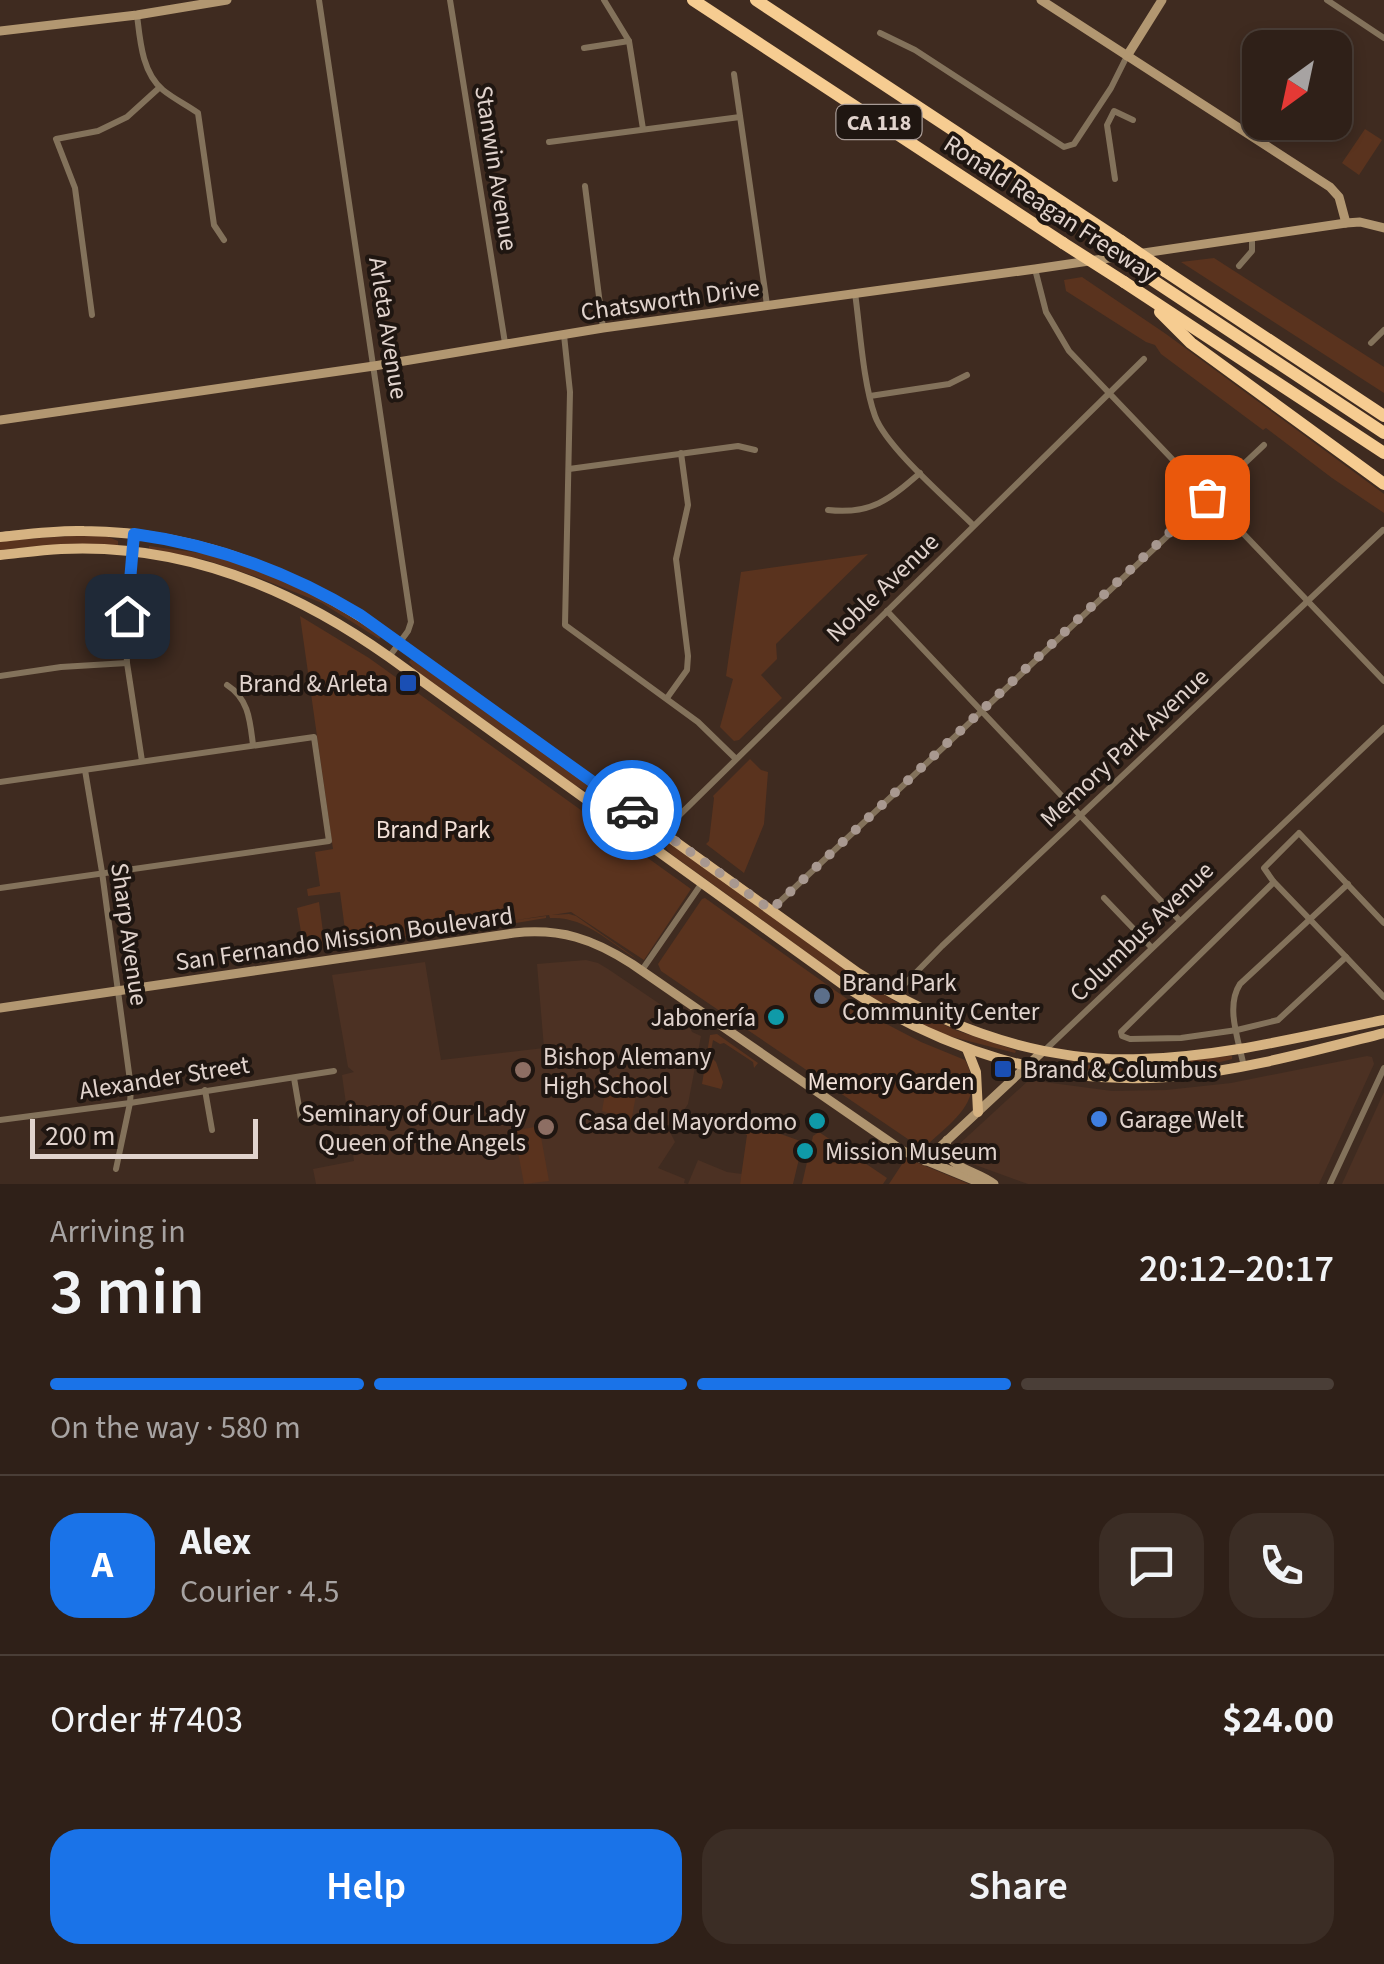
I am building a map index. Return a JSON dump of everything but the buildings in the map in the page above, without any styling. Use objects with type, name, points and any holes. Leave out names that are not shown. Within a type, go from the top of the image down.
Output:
[{"type":"highway","name":"Ronald Reagan Freeway","points":[[693,0],[1384,453]]},
{"type":"highway","name":"Ronald Reagan Freeway","points":[[756,0],[1384,416]]},
{"type":"highway","name":"CA 118","points":[[1121,241],[1148,277],[1384,436]]},
{"type":"highway","points":[[1140,293],[1191,342],[1384,484]]},
{"type":"highway","name":"CA 118","points":[[1183,321],[1208,322],[1384,436]]},
{"type":"main road","points":[[0,32],[226,0]]},
{"type":"main road","points":[[1042,0],[1332,188],[1340,196],[1346,223]]},
{"type":"main road","points":[[1127,56],[1162,0]]},
{"type":"main road","name":"Chatsworth Drive","points":[[0,420],[374,366],[602,328],[1252,236],[1360,222],[1384,228]]},
{"type":"main road","points":[[0,537],[79,530],[200,545],[245,558],[324,594],[400,643],[840,960],[894,995],[958,1027],[1043,1051],[1140,1060],[1240,1048],[1384,1020]]},
{"type":"main road","points":[[0,555],[63,549],[132,552],[185,560],[254,581],[320,612],[389,657],[862,997],[921,1030],[966,1049],[1078,1075],[1141,1078],[1244,1067],[1384,1033]]},
{"type":"main road","name":"San Fernando Mission Boulevard","points":[[0,1008],[530,931],[562,933],[597,943],[642,970],[904,1151],[983,1184]]},
{"type":"main road","points":[[966,1049],[978,1079],[978,1112]]},
{"type":"main road","name":"Columbus Avenue","points":[[925,1161],[1043,1051]]},
{"type":"main road","points":[[948,1140],[945,1150],[950,1160],[994,1184]]},
{"type":"street","name":"Arleta Avenue","points":[[319,0],[411,622],[389,657]]},
{"type":"street","name":"Stanwin Avenue","points":[[450,0],[505,343]]},
{"type":"street","points":[[604,0],[630,41],[642,128]]},
{"type":"street","points":[[1327,0],[1384,38]]},
{"type":"street","points":[[136,14],[147,68],[160,88],[198,112],[214,224],[224,240]]},
{"type":"street","points":[[880,33],[915,50],[1064,147],[1074,144],[1127,56]]},
{"type":"street","points":[[584,48],[630,41]]},
{"type":"street","points":[[734,74],[768,306]]},
{"type":"street","points":[[92,314],[75,188],[56,138],[98,131],[127,117],[160,88]]},
{"type":"street","points":[[1101,103],[1133,120]]},
{"type":"street","points":[[1114,111],[1107,125],[1115,179]]},
{"type":"street","points":[[550,142],[740,117]]},
{"type":"street","points":[[585,186],[602,328]]},
{"type":"street","points":[[1240,266],[1252,251],[1252,236]]},
{"type":"street","points":[[1035,269],[1046,312],[1068,352],[1384,680]]},
{"type":"street","points":[[855,293],[876,418],[888,439],[973,525]]},
{"type":"street","points":[[1371,343],[1384,330]]},
{"type":"street","points":[[564,335],[570,392],[565,625],[698,722],[736,758]]},
{"type":"street","name":"Noble Avenue","points":[[649,845],[1144,358]]},
{"type":"street","points":[[870,396],[949,384],[968,376]]},
{"type":"street","points":[[771,910],[1264,445]]},
{"type":"street","points":[[569,470],[738,446],[755,450]]},
{"type":"street","points":[[667,698],[687,670],[688,656],[676,559],[688,506],[681,453]]},
{"type":"street","points":[[828,510],[847,512],[879,504],[920,472]]},
{"type":"street","name":"Memory Park Avenue","points":[[894,995],[1383,530]]},
{"type":"street","points":[[134,534],[127,663],[142,761]]},
{"type":"street","points":[[886,611],[1180,920]]},
{"type":"street","points":[[0,676],[127,663]]},
{"type":"street","points":[[227,685],[239,695],[248,711],[253,745]]},
{"type":"street","name":"Columbus Avenue","points":[[1043,1051],[1384,728]]},
{"type":"street","points":[[0,782],[314,737],[329,841],[0,888]]},
{"type":"street","name":"Sharp Avenue","points":[[85,770],[127,1052],[130,1104],[116,1168]]},
{"type":"street","points":[[1384,923],[1299,833],[1264,868],[1384,996]]},
{"type":"street","points":[[1274,882],[1123,1028],[1122,1036],[1181,1038],[1278,1020],[1346,958]]},
{"type":"street","points":[[642,970],[702,883]]},
{"type":"street","points":[[1244,1067],[1232,1005],[1234,993],[1348,884]]},
{"type":"street","points":[[1104,898],[1151,947]]},
{"type":"street","points":[[1330,1184],[1384,1068]]},
{"type":"street","name":"Alexander Street","points":[[0,1120],[334,1072]]},
{"type":"street","points":[[294,1078],[300,1119]]},
{"type":"street","points":[[206,1090],[212,1130]]},
{"type":"shaded area","name":"Bishop Alemany High School","points":[[586,960],[608,969],[701,1036],[688,1104],[678,1119],[667,1126],[675,1142],[658,1168],[685,1179],[687,1184],[316,1184],[313,1169],[354,1161],[342,1075],[354,1072],[348,1067],[332,975],[425,962],[441,1060],[544,1048],[537,964]]},
{"type":"shaded area","points":[[1372,1057],[1374,1064],[1319,1184],[1028,1184],[954,1154],[956,1147],[1029,1080],[1112,1091],[1166,1090],[1231,1083]]},
{"type":"shaded area","points":[[1384,1092],[1384,1184],[1342,1184]]},
{"type":"shaded area","name":"Bishop Alemany High School","points":[[698,1160],[742,1174],[740,1184],[688,1184]]},
{"type":"green space","points":[[1365,129],[1382,140],[1359,175],[1342,163]]},
{"type":"green space","points":[[1214,258],[1384,367],[1384,393],[1181,262]]},
{"type":"green space","points":[[1082,277],[1384,494],[1384,513],[1266,428],[1263,430],[1161,354],[1155,345],[1066,291],[1064,280]]},
{"type":"green space","points":[[106,536],[118,541],[118,546],[54,545],[0,550],[0,541]]},
{"type":"green space","points":[[149,546],[243,562],[325,599],[382,636],[379,639],[322,603],[257,577]]},
{"type":"green space","points":[[868,554],[776,644],[777,659],[761,675],[782,698],[734,741],[720,727],[733,679],[726,676],[741,572]]},
{"type":"green space","name":"Brand Park","points":[[300,616],[369,658],[691,889],[644,960],[571,912],[552,915],[576,916],[637,959],[596,931],[549,915],[510,924],[496,923],[497,926],[379,941],[471,926],[347,945],[340,892],[308,896],[307,889],[320,886],[315,852],[333,849]]},
{"type":"green space","points":[[412,658],[641,823],[576,786],[414,669],[409,662]]},
{"type":"green space","points":[[750,759],[768,772],[764,824],[744,873],[706,844],[713,796]]},
{"type":"green space","points":[[669,843],[896,1002],[1015,1053],[945,1035],[886,1006],[671,854],[666,848]]},
{"type":"green space","name":"Memory Garden","points":[[705,898],[871,1016],[965,1060],[972,1087],[955,1119],[921,1148],[661,971],[658,964]]},
{"type":"green space","points":[[319,902],[325,947],[304,950],[297,908]]},
{"type":"green space","points":[[717,1034],[758,1063],[754,1068],[753,1062],[713,1040],[710,1056],[723,1082],[721,1089],[702,1084],[710,1035]]},
{"type":"green space","points":[[1232,1056],[1214,1063],[1145,1073],[1097,1073],[1058,1065],[1059,1062],[1117,1068]]},
{"type":"green space","points":[[617,1075],[639,1079],[631,1122],[602,1111],[607,1082]]},
{"type":"green space","points":[[734,1117],[803,1142],[793,1184],[740,1184],[747,1135],[731,1126]]},
{"type":"green space","points":[[539,1126],[549,1181],[524,1184],[514,1131]]},
{"type":"green space","points":[[819,1132],[887,1178],[883,1184],[802,1184],[813,1136]]},
{"type":"green space","points":[[906,1158],[969,1184],[889,1184]]},
{"type":"way so far","points":[[632,810],[771,910],[1207,497]]},
{"type":"place","name":"Brand & Arleta","points":[[408,683]]},
{"type":"place","name":"Brand Park Community Center","points":[[822,996]]},
{"type":"place","name":"Jabonería","points":[[776,1017]]},
{"type":"place","name":"Brand & Columbus","points":[[1003,1069]]},
{"type":"place","name":"Bishop Alemany High School","points":[[523,1070]]},
{"type":"place","name":"Garage Welt","points":[[1099,1119]]},
{"type":"place","name":"Casa del Mayordomo","points":[[817,1121]]},
{"type":"place","name":"Seminary of Our Lady Queen of the Angels","points":[[546,1127]]},
{"type":"place","name":"Mission Museum","points":[[805,1151]]},
{"type":"route","points":[[127,616],[134,534],[200,545],[245,558],[360,615],[632,810]]}]
